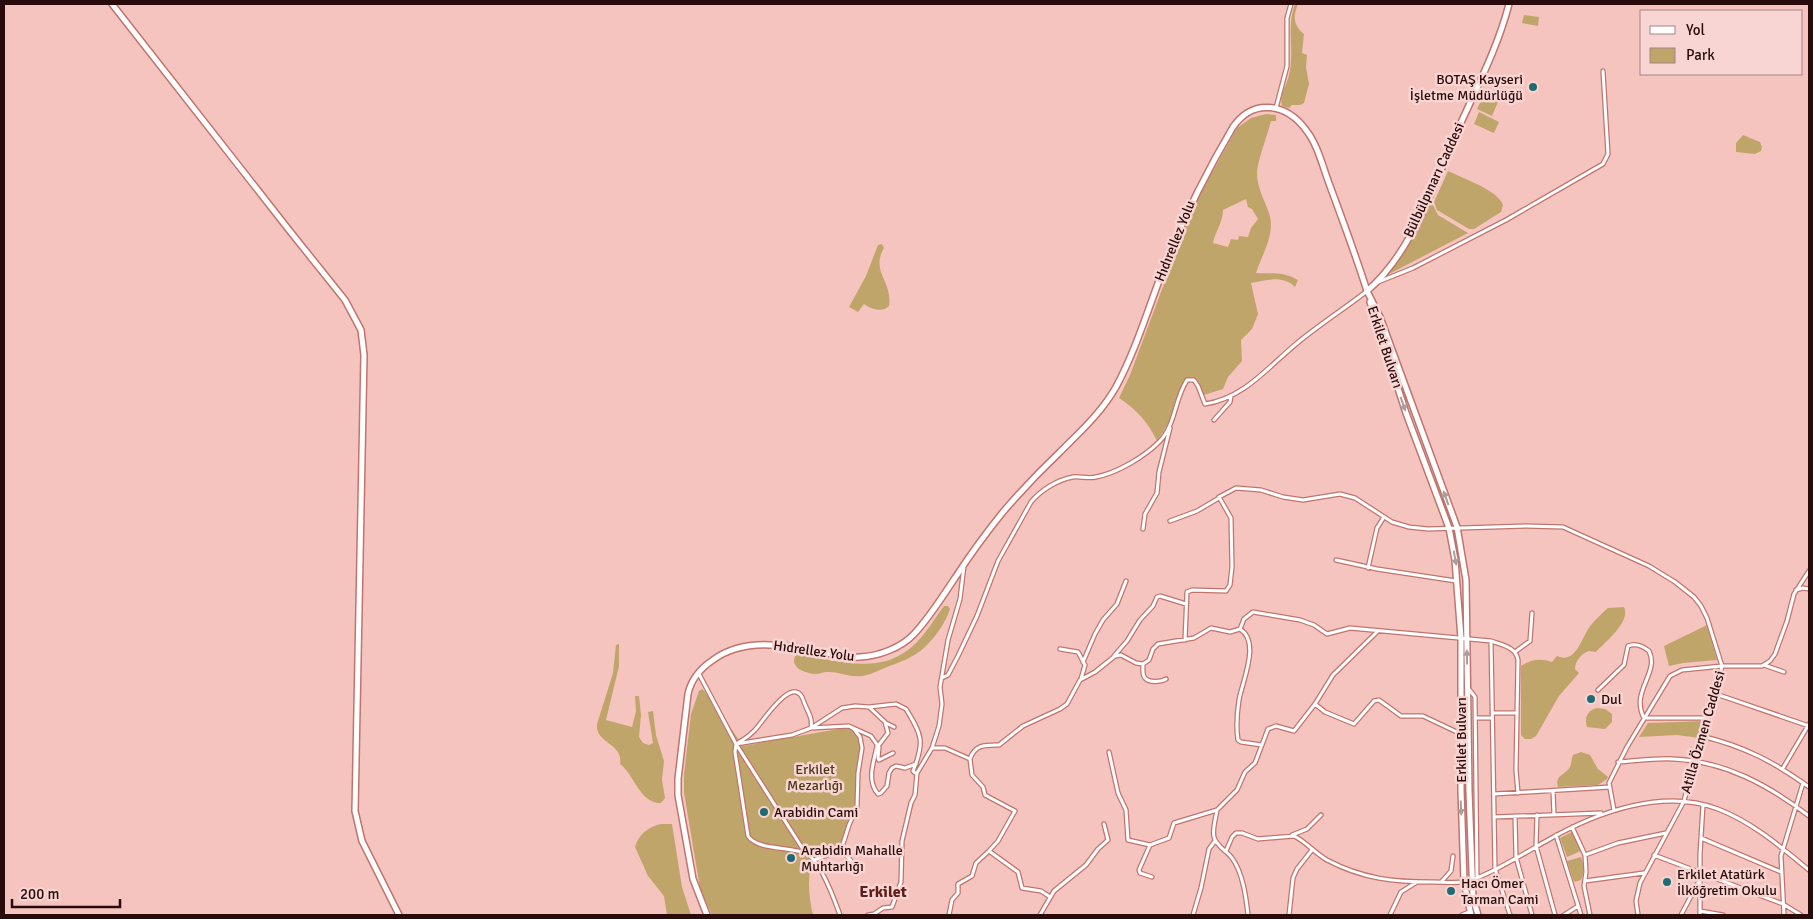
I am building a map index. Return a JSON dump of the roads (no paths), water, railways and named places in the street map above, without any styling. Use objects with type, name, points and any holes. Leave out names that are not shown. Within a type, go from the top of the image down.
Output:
[{"type":"street","points":[[112,4],[341,294],[350,306],[361,330],[364,350],[355,811],[362,841],[400,915]]},
{"type":"street","points":[[1143,529],[1144,514],[1157,493],[1158,477],[1170,425],[1180,392],[1188,379],[1194,380],[1205,404],[1231,396],[1252,383],[1306,336],[1367,291],[1343,220],[1311,137],[1290,114],[1276,108],[1287,66],[1287,18],[1291,4]]},
{"type":"street","name":"Bülbülpınarı Caddesi","points":[[1367,291],[1378,282],[1401,250],[1422,212],[1493,49],[1509,4]]},
{"type":"street","points":[[1378,282],[1413,268],[1506,220],[1603,164],[1608,154],[1603,71]]},
{"type":"street","name":"Hıdırellez Yolu","points":[[965,563],[1010,504],[1046,465],[1089,424],[1104,406],[1125,368],[1183,220],[1212,161],[1242,116],[1257,108],[1276,108]]},
{"type":"street","name":"Erkilet Bulvarı","points":[[1367,291],[1380,317],[1457,527],[1466,580],[1468,791],[1475,878],[1474,898],[1478,915]]},
{"type":"street","name":"Erkilet Bulvarı","points":[[1367,291],[1374,319],[1448,528],[1455,560],[1461,638],[1464,882],[1470,913]]},
{"type":"street","points":[[1214,420],[1230,402],[1231,396]]},
{"type":"street","points":[[942,678],[948,675],[958,656],[977,616],[998,561],[1034,499],[1050,486],[1066,479],[1095,477],[1131,464],[1158,443],[1170,425]]},
{"type":"street","name":"Atilla Özmen Caddesi","points":[[1170,521],[1197,511],[1236,488],[1262,490],[1303,500],[1340,494],[1355,498],[1396,524],[1409,527],[1428,529],[1559,526],[1572,530],[1649,566],[1675,582],[1699,602],[1709,622],[1722,666],[1716,694],[1701,736],[1684,801],[1644,873],[1636,896],[1636,915]]},
{"type":"street","points":[[1185,640],[1186,594],[1189,591],[1226,591],[1230,585],[1232,568],[1231,518],[1219,497]]},
{"type":"street","points":[[1368,568],[1377,528],[1384,517]]},
{"type":"street","points":[[1336,560],[1368,568],[1458,582]]},
{"type":"street","points":[[868,915],[874,914],[883,908],[890,908],[893,905],[901,882],[902,840],[914,795],[917,773],[932,748],[941,714],[942,699],[940,687],[948,640],[960,599],[965,563]]},
{"type":"street","name":"Hıdrellez Yolu","points":[[706,915],[693,879],[677,790],[688,694],[693,682],[711,661],[725,653],[755,645],[784,645],[852,658],[871,656],[891,649],[904,642],[920,627],[965,563]]},
{"type":"street","points":[[1764,665],[1774,656],[1796,590],[1809,571]]},
{"type":"street","points":[[1083,662],[1103,620],[1117,604],[1126,581]]},
{"type":"street","points":[[1796,590],[1801,588],[1809,589]]},
{"type":"street","points":[[1080,680],[1095,672],[1113,657],[1127,641],[1142,617],[1153,606],[1157,596],[1186,604]]},
{"type":"street","points":[[1240,629],[1244,619],[1253,612],[1300,620],[1314,625],[1327,634],[1350,628],[1491,640],[1515,652],[1518,660],[1516,770],[1518,793]]},
{"type":"street","points":[[1515,652],[1530,641],[1532,612]]},
{"type":"street","points":[[1113,657],[1121,655],[1136,664],[1143,664],[1149,660],[1153,649],[1158,644],[1196,638],[1210,628],[1230,632],[1240,629]]},
{"type":"street","points":[[1240,629],[1248,639],[1250,653],[1239,699],[1238,740],[1262,745]]},
{"type":"street","points":[[1109,752],[1118,793],[1126,810],[1128,840],[1150,845],[1169,838],[1174,823],[1217,810],[1237,790],[1244,772],[1254,763],[1268,729],[1278,726],[1294,732],[1337,670],[1377,631]]},
{"type":"street","points":[[1491,640],[1495,869],[1510,915]]},
{"type":"street","points":[[1598,690],[1624,665],[1628,646],[1635,644],[1644,647],[1650,652],[1652,662],[1641,695],[1641,710],[1644,718]]},
{"type":"street","points":[[948,915],[952,900],[958,895],[958,884],[972,876],[976,863],[998,841],[1015,811],[985,795],[983,787],[972,775],[970,759],[973,752],[979,746],[999,745],[1023,726],[1060,709],[1066,704],[1080,680],[1084,665],[1078,652],[1060,649]]},
{"type":"street","points":[[1143,664],[1145,679],[1159,682],[1166,679]]},
{"type":"street","points":[[1614,810],[1609,783],[1618,762],[1668,678],[1674,672],[1722,666],[1764,665],[1784,672]]},
{"type":"street","points":[[699,674],[736,744],[806,854],[814,860],[840,915]]},
{"type":"street","points":[[1467,688],[1475,697],[1475,878]]},
{"type":"street","points":[[806,854],[757,843],[749,838],[735,752],[736,744],[755,730],[776,703],[793,692],[803,697],[811,718],[811,728]]},
{"type":"street","points":[[1716,694],[1809,725],[1783,768]]},
{"type":"street","points":[[1315,704],[1325,712],[1354,724],[1374,701],[1379,700],[1401,716],[1423,716],[1461,734]]},
{"type":"street","points":[[736,744],[792,735],[811,728],[842,708],[896,704],[906,709],[920,740],[920,753],[913,771],[917,773]]},
{"type":"street","points":[[869,707],[884,722],[894,727]]},
{"type":"street","points":[[1492,713],[1517,713]]},
{"type":"street","points":[[1475,718],[1492,718]]},
{"type":"street","points":[[1644,718],[1708,718]]},
{"type":"street","points":[[884,722],[888,733],[878,746],[871,776],[873,786],[878,794],[887,786],[892,768],[896,766],[905,768],[916,764]]},
{"type":"street","points":[[811,728],[851,727],[871,736],[878,746],[879,760],[893,753]]},
{"type":"street","points":[[841,850],[857,807],[858,773],[862,748],[860,737],[851,727]]},
{"type":"street","points":[[1701,736],[1744,748],[1783,768],[1809,787]]},
{"type":"street","points":[[932,748],[945,748],[970,759]]},
{"type":"street","points":[[1618,762],[1670,759],[1694,760],[1720,766],[1746,776],[1809,816]]},
{"type":"street","points":[[1784,915],[1780,859],[1803,783]]},
{"type":"street","points":[[1494,794],[1610,787]]},
{"type":"street","points":[[1553,790],[1554,815]]},
{"type":"street","points":[[1292,835],[1333,863],[1364,875],[1390,881],[1464,882],[1495,869],[1572,826],[1605,813],[1675,800],[1703,805],[1736,818],[1783,849],[1809,870]]},
{"type":"street","points":[[1703,805],[1700,913],[1723,915]]},
{"type":"street","points":[[1217,810],[1213,832],[1216,841],[1235,862],[1241,879],[1248,915]]},
{"type":"street","points":[[1494,817],[1605,813]]},
{"type":"street","points":[[1226,851],[1232,837],[1236,833],[1258,839],[1292,835],[1308,829],[1321,815]]},
{"type":"street","points":[[1537,815],[1536,846],[1555,915]]},
{"type":"street","points":[[1515,816],[1516,857],[1532,915]]},
{"type":"street","points":[[1040,915],[1057,888],[1086,865],[1098,849],[1108,840],[1104,824]]},
{"type":"street","points":[[1572,826],[1585,855],[1584,886],[1590,915]]},
{"type":"street","points":[[1585,855],[1618,843],[1666,832]]},
{"type":"street","points":[[1556,835],[1581,915]]},
{"type":"street","points":[[1701,838],[1781,872]]},
{"type":"street","points":[[1192,915],[1201,888],[1208,851],[1216,841]]},
{"type":"street","points":[[1150,845],[1139,870],[1140,873],[1152,878]]},
{"type":"street","points":[[814,860],[841,850]]},
{"type":"street","points":[[841,850],[854,864]]},
{"type":"street","points":[[1288,915],[1292,878],[1312,850]]},
{"type":"street","points":[[989,851],[1018,872],[1022,888],[1041,890],[1050,897]]},
{"type":"street","points":[[1654,855],[1783,904],[1800,915]]},
{"type":"street","points":[[1441,882],[1451,871],[1453,856]]},
{"type":"street","points":[[1585,881],[1644,873]]},
{"type":"street","points":[[1681,915],[1700,880]]},
{"type":"street","points":[[1390,915],[1402,892],[1418,882]]},
{"type":"street","points":[[1564,915],[1579,908],[1588,907]]},
{"type":"street","points":[[1461,915],[1470,913]]},
{"type":"place","name":"BOTAŞ Kayseri İşletme Müdürlüğü","points":[[1533,87]]},
{"type":"place","name":"Dul","points":[[1591,699]]},
{"type":"place","name":"Arabidin Cami","points":[[764,812]]},
{"type":"place","name":"Arabidin Mahalle Muhtarlığı","points":[[791,858]]},
{"type":"place","name":"Erkilet Atatürk İlköğretim Okulu","points":[[1667,882]]},
{"type":"place","name":"Hacı Ömer Tarman Cami","points":[[1451,891]]},
{"type":"district","name":"Erkilet","points":[[883,892]]},
{"type":"park label","name":"Erkilet Mezarlığı","points":[[815,778]]}]
